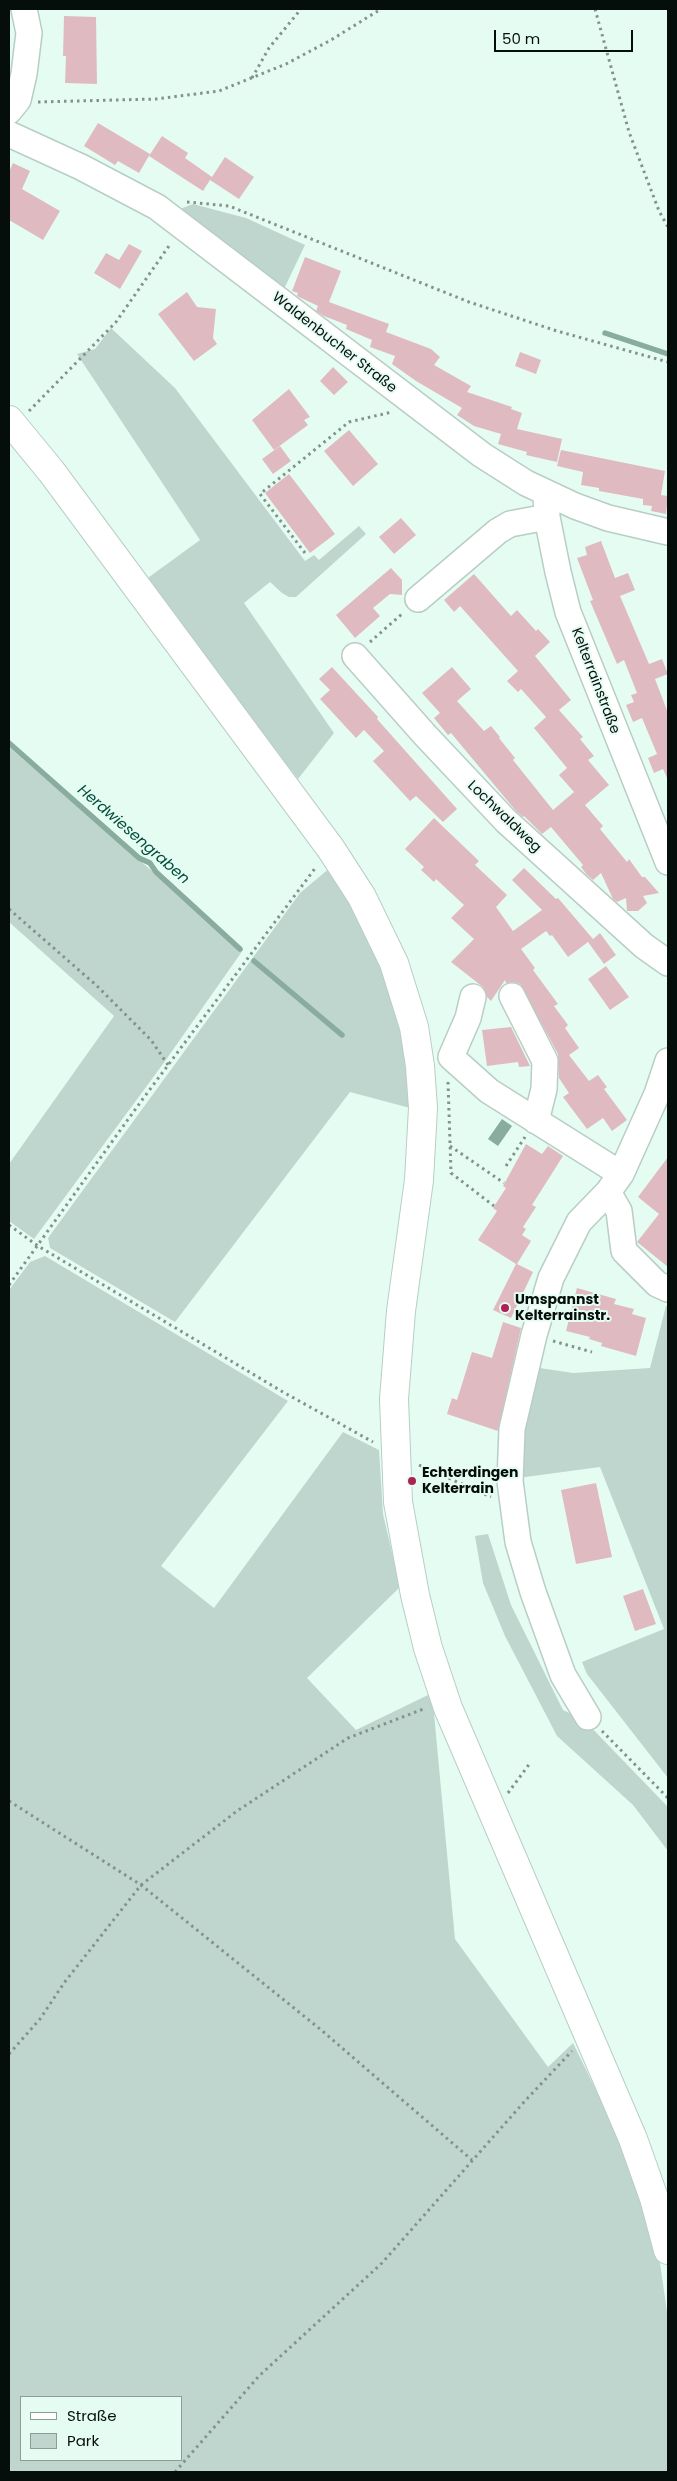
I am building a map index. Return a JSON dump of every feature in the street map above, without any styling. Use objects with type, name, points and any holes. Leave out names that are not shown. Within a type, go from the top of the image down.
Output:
[{"type":"main road","points":[[11,422],[81,511],[331,849],[372,916],[394,963],[412,1020],[420,1066],[422,1132],[395,1370],[394,1426],[398,1502],[407,1559],[421,1620],[446,1701],[644,2170],[668,2250]]},
{"type":"street","points":[[13,106],[24,74],[28,33],[24,9]]},
{"type":"street","name":"Waldenbucher Straße","points":[[9,134],[80,167],[157,207],[547,505],[668,532]]},
{"type":"street","points":[[418,599],[498,531],[547,505]]},
{"type":"street","name":"Kelterrainstraße","points":[[547,505],[558,572],[568,612],[668,862]]},
{"type":"street","name":"Lochwaldweg","points":[[363,649],[425,735],[506,821],[644,946],[668,963]]},
{"type":"street","points":[[512,996],[545,1061],[544,1090],[536,1121]]},
{"type":"street","points":[[473,997],[468,1018],[451,1054],[489,1091],[536,1121],[614,1183],[624,1251],[657,1284],[668,1289]]},
{"type":"street","points":[[588,1717],[563,1676],[533,1592],[518,1542],[512,1505],[510,1452],[512,1429],[534,1335],[551,1278],[579,1222],[614,1183],[663,1095],[668,1061]]},
{"type":"path","points":[[252,79],[269,48],[301,9]]},
{"type":"path","points":[[13,106],[184,97],[219,91],[252,79],[324,44],[381,9]]},
{"type":"path","points":[[596,9],[629,132],[658,211],[668,227]]},
{"type":"path","points":[[157,207],[179,202],[200,202],[229,206],[469,302],[557,331],[668,362]]},
{"type":"path","points":[[11,422],[62,378],[116,322],[182,225]]},
{"type":"path","points":[[305,553],[260,494],[349,422],[416,405]]},
{"type":"path","points":[[363,649],[418,599]]},
{"type":"path","points":[[9,1285],[168,1064],[331,849]]},
{"type":"path","points":[[9,909],[110,999],[152,1040],[168,1064]]},
{"type":"path","points":[[451,1054],[448,1076],[451,1173],[494,1206]]},
{"type":"path","points":[[506,1166],[536,1121]]},
{"type":"path","points":[[450,1146],[504,1183]]},
{"type":"path","points":[[9,1225],[38,1246],[283,1392],[395,1453],[472,1490],[512,1505]]},
{"type":"path","points":[[558,1342],[592,1352]]},
{"type":"path","points":[[9,2054],[40,2019],[64,1983],[141,1885],[237,1811],[348,1738],[446,1701]]},
{"type":"path","points":[[588,1717],[668,1798]]},
{"type":"path","points":[[490,1808],[507,1794],[530,1764]]},
{"type":"path","points":[[9,1801],[141,1885],[320,2028],[472,2160]]},
{"type":"path","points":[[175,2472],[259,2376],[382,2263],[472,2160],[588,2035]]},
{"type":"green space","points":[[193,204],[246,218],[305,245],[284,289],[180,209]]},
{"type":"green space","points":[[111,328],[175,388],[305,561],[314,555],[319,560],[359,526],[366,534],[296,597],[289,597],[282,593],[270,582],[244,603],[334,733],[298,779],[145,580],[200,540],[77,354],[95,349]]},
{"type":"green space","points":[[9,747],[243,950],[163,1064],[34,1239],[9,1221],[9,1164],[114,1016],[9,922]]},
{"type":"green space","points":[[331,867],[384,962],[406,1039],[410,1108],[350,1092],[175,1322],[50,1248],[48,1238],[300,893]]},
{"type":"green space","points":[[45,1256],[288,1401],[161,1566],[214,1608],[343,1432],[379,1450],[383,1514],[400,1587],[307,1678],[356,1730],[428,1695],[433,1703],[455,1939],[548,2067],[573,2043],[631,2162],[658,2249],[668,2319],[667,2472],[9,2472],[9,1290],[30,1262]]},
{"type":"green space","points":[[666,1306],[668,1306],[668,1778],[587,1674],[582,1662],[664,1629],[600,1467],[518,1478],[518,1433],[533,1367],[573,1373],[650,1368]]},
{"type":"green space","points":[[488,1534],[511,1605],[563,1710],[585,1721],[668,1807],[668,1851],[633,1805],[557,1736],[505,1636],[483,1583],[475,1536]]},
{"type":"shaded area","points":[[502,1119],[512,1126],[498,1146],[488,1139]]},
{"type":"building","points":[[64,16],[96,17],[97,84],[65,83],[66,56],[63,56]]},
{"type":"building","points":[[98,123],[150,154],[139,173],[118,161],[115,165],[84,146]]},
{"type":"building","points":[[162,136],[188,153],[185,158],[212,177],[225,157],[254,177],[239,199],[210,180],[203,191],[149,156]]},
{"type":"building","points":[[13,163],[30,171],[22,189],[60,211],[43,240],[9,220],[9,172]]},
{"type":"building","points":[[129,244],[142,251],[120,289],[94,273],[106,253],[119,260]]},
{"type":"building","points":[[305,257],[341,271],[329,302],[389,324],[386,332],[431,349],[440,357],[434,365],[471,386],[467,392],[512,407],[511,409],[522,413],[517,429],[562,439],[557,462],[526,455],[527,452],[498,444],[501,434],[474,426],[457,415],[462,408],[416,381],[392,364],[395,356],[370,347],[372,340],[346,329],[347,325],[324,316],[316,311],[318,306],[297,296],[298,293],[292,291]]},
{"type":"building","points":[[187,292],[197,307],[216,309],[213,338],[217,344],[194,361],[158,314]]},
{"type":"building","points":[[520,352],[541,360],[536,374],[515,366]]},
{"type":"building","points":[[333,367],[348,382],[334,395],[320,381]]},
{"type":"building","points":[[289,389],[310,417],[304,420],[308,425],[274,450],[252,420]]},
{"type":"building","points":[[349,430],[378,464],[353,486],[324,451]]},
{"type":"building","points":[[280,446],[291,461],[273,474],[262,459]]},
{"type":"building","points":[[561,450],[665,471],[661,495],[668,496],[666,514],[651,511],[652,506],[643,505],[643,499],[599,491],[599,488],[581,485],[583,472],[557,466]]},
{"type":"building","points":[[289,474],[335,534],[310,553],[265,493]]},
{"type":"building","points":[[401,518],[416,535],[394,554],[379,537]]},
{"type":"building","points":[[601,541],[615,578],[628,573],[635,590],[620,596],[649,664],[662,659],[668,674],[655,679],[668,713],[668,780],[663,769],[654,773],[648,758],[657,754],[642,718],[633,722],[626,705],[634,702],[631,695],[637,693],[624,660],[617,664],[590,601],[593,600],[577,558],[587,555],[585,547]]},
{"type":"building","points":[[391,568],[402,580],[402,595],[390,594],[373,608],[380,616],[355,638],[336,615]]},
{"type":"building","points":[[474,574],[511,616],[517,610],[536,631],[538,629],[550,642],[535,656],[571,700],[559,710],[583,737],[580,739],[594,756],[588,760],[609,785],[585,805],[603,826],[600,829],[627,862],[629,859],[642,877],[645,877],[659,893],[643,896],[647,903],[638,911],[627,911],[626,898],[617,902],[613,899],[601,873],[593,880],[587,875],[581,867],[583,865],[551,827],[542,834],[524,816],[516,811],[451,733],[448,735],[434,718],[440,713],[422,693],[452,667],[471,689],[457,701],[484,731],[491,726],[515,758],[513,760],[553,810],[574,792],[559,775],[567,768],[534,728],[546,717],[521,689],[518,692],[507,681],[518,671],[460,606],[454,612],[444,600]]},
{"type":"building","points":[[332,667],[457,809],[443,822],[416,796],[410,801],[373,761],[384,751],[364,730],[356,738],[320,699],[330,690],[319,679]]},
{"type":"building","points":[[434,818],[479,861],[475,865],[507,895],[496,907],[513,931],[542,910],[512,880],[524,868],[556,899],[558,898],[593,939],[600,933],[616,955],[604,964],[588,942],[568,957],[552,935],[550,936],[546,931],[521,949],[535,968],[533,970],[558,1004],[554,1006],[568,1025],[565,1028],[579,1048],[569,1055],[589,1081],[598,1075],[607,1087],[604,1089],[627,1120],[612,1131],[603,1118],[587,1129],[563,1097],[569,1093],[559,1078],[558,1054],[520,984],[506,983],[505,980],[491,1001],[483,987],[451,962],[474,939],[451,918],[464,905],[436,879],[434,882],[421,870],[424,867],[405,849]]},
{"type":"building","points":[[606,966],[629,997],[610,1010],[588,979]]},
{"type":"building","points":[[511,1027],[530,1066],[519,1067],[518,1062],[487,1066],[482,1030]]},
{"type":"building","points":[[526,1144],[542,1154],[548,1146],[563,1156],[532,1205],[536,1207],[523,1227],[526,1229],[522,1235],[531,1241],[517,1264],[533,1272],[511,1318],[493,1310],[516,1264],[478,1240],[497,1211],[493,1208],[506,1188],[503,1186]]},
{"type":"building","points":[[668,1157],[668,1267],[637,1242],[659,1214],[638,1197]]},
{"type":"building","points":[[577,1288],[616,1299],[614,1304],[634,1309],[632,1314],[646,1318],[636,1356],[601,1346],[602,1343],[589,1339],[590,1337],[566,1331]]},
{"type":"building","points":[[503,1322],[521,1328],[498,1431],[447,1414],[452,1398],[457,1400],[472,1352],[492,1358]]},
{"type":"building","points":[[596,1483],[612,1557],[576,1564],[561,1490]]},
{"type":"building","points":[[643,1589],[656,1624],[635,1631],[623,1596]]},
{"type":"waterway","points":[[605,333],[668,354]]},
{"type":"waterway","name":"Herdwiesengraben","points":[[9,743],[139,858],[150,863],[156,872],[240,949]]},
{"type":"waterway","name":"Herdwiesengraben","points":[[254,961],[342,1035]]},
{"type":"place","name":"Umspannst Kelterrainstr.","points":[[505,1308]]},
{"type":"place","name":"Echterdingen Kelterrain","points":[[412,1481]]}]
